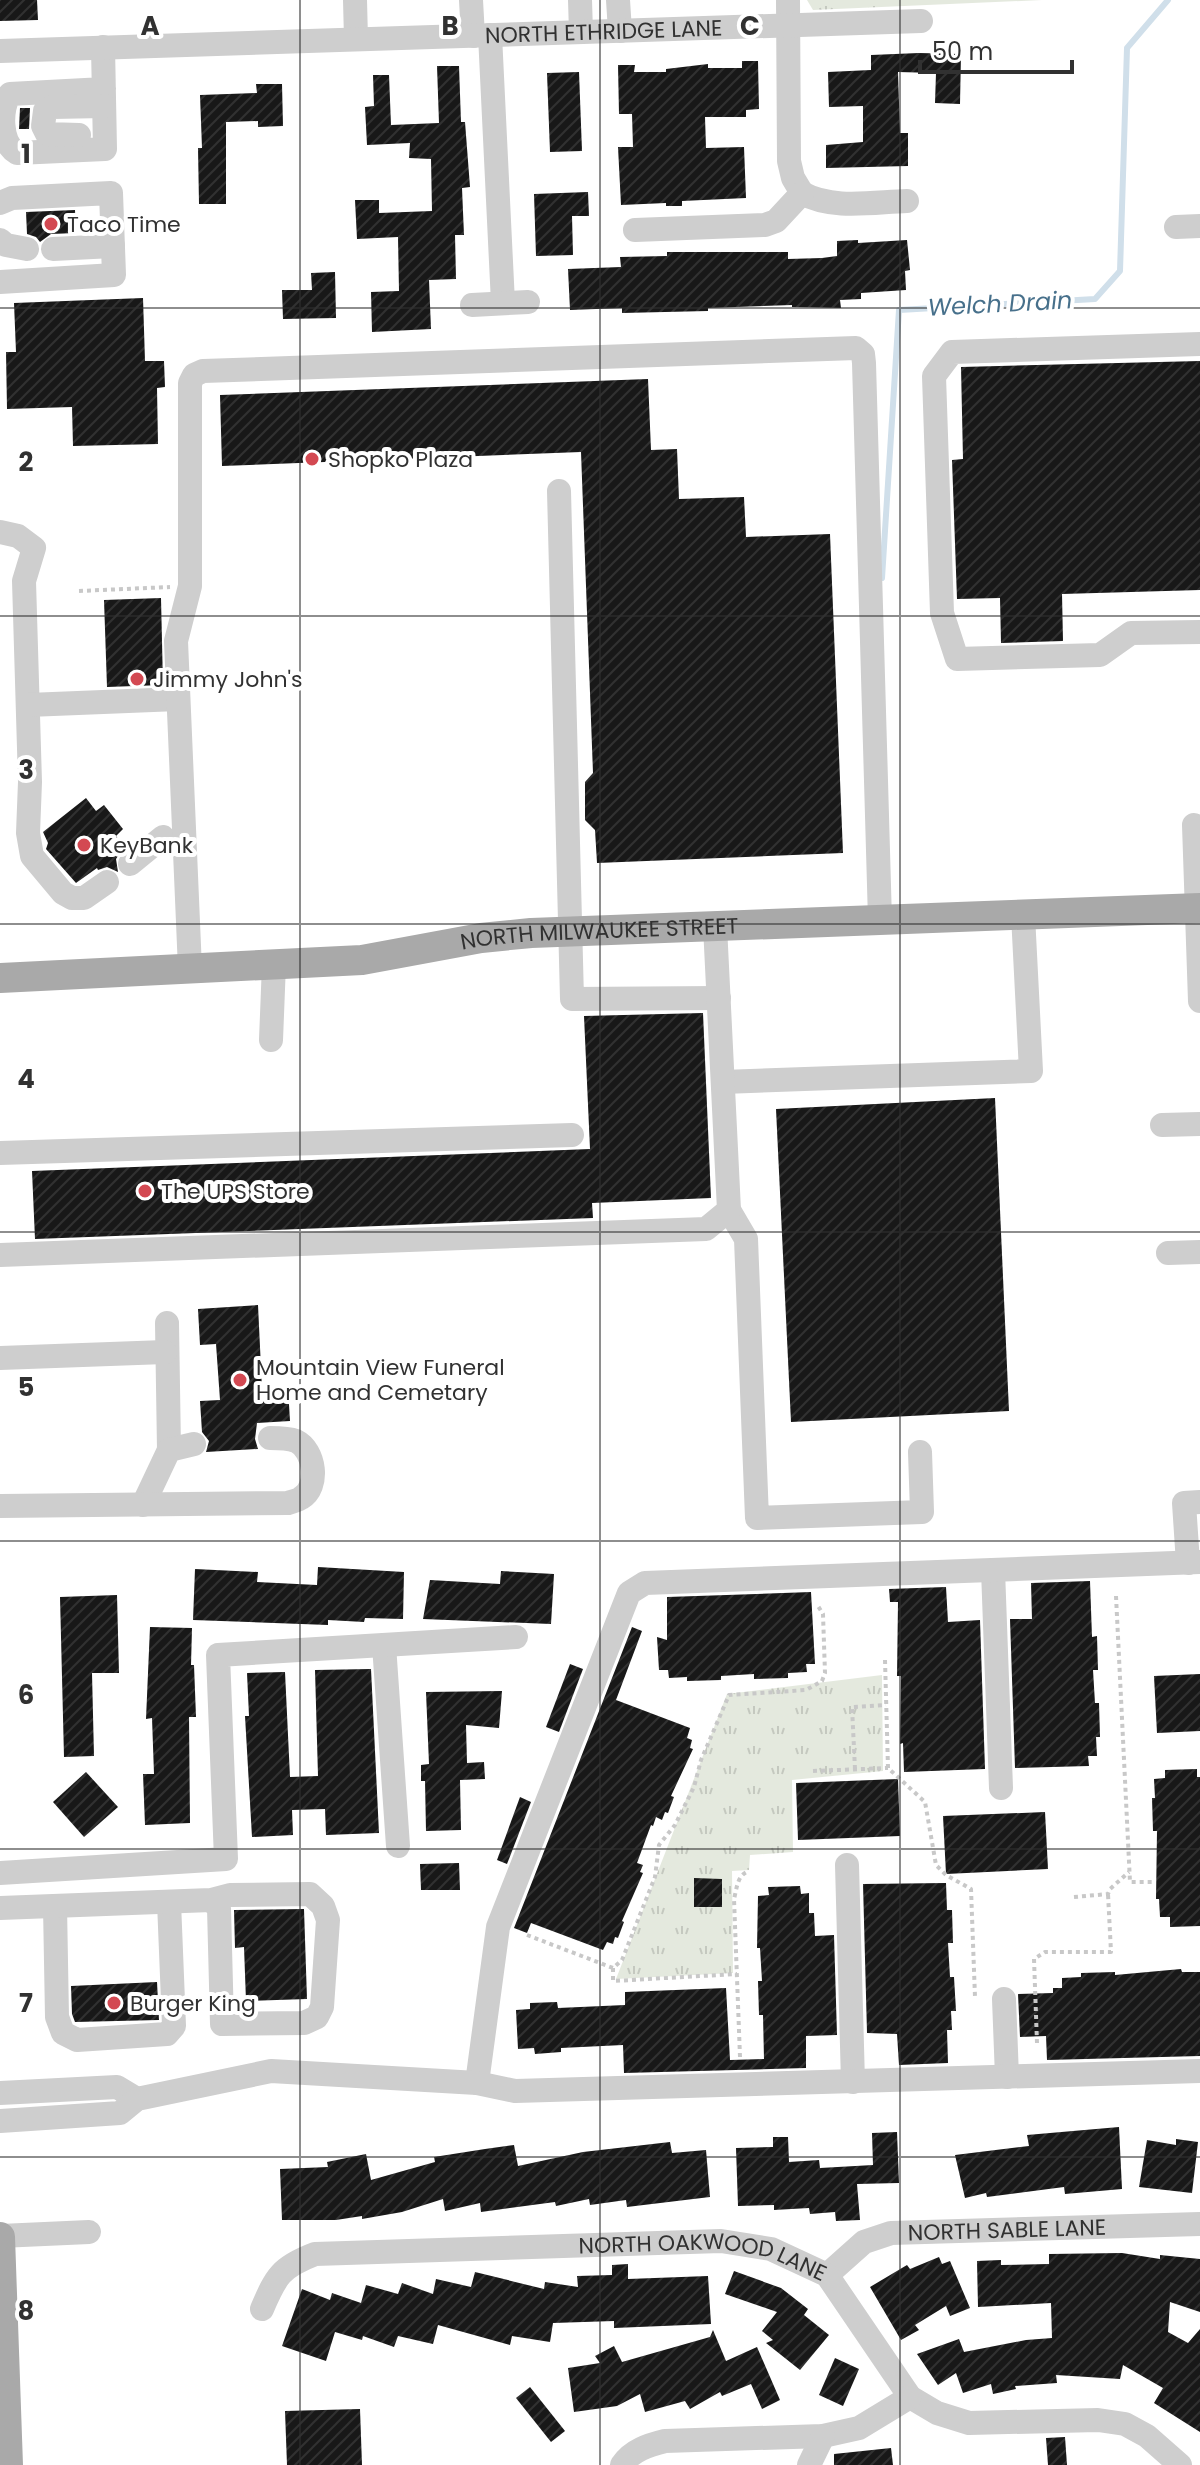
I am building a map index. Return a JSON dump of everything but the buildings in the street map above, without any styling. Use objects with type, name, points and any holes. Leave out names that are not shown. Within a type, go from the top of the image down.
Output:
[{"type":"main road","name":"NORTH MILWAUKEE STREET","points":[[0,978],[362,960],[481,938],[570,931],[1198,908]]},
{"type":"main road","points":[[0,2237],[3,2404],[8,2465]]},
{"type":"street","points":[[355,0],[356,39]]},
{"type":"street","points":[[471,0],[481,36],[503,303]]},
{"type":"street","points":[[580,0],[581,32]]},
{"type":"street","points":[[618,0],[620,31]]},
{"type":"street","points":[[788,0],[789,161],[793,178],[802,193],[815,201],[907,201]]},
{"type":"street","name":"NORTH ETHRIDGE LANE","points":[[0,51],[921,21]]},
{"type":"street","points":[[103,47],[105,141]]},
{"type":"street","points":[[104,97],[17,92],[5,98],[0,108],[2,139],[17,153],[105,141]]},
{"type":"street","points":[[104,97],[49,108],[45,111],[43,126],[52,136],[105,141]]},
{"type":"street","points":[[0,203],[12,198],[111,193],[114,275],[0,282]]},
{"type":"street","points":[[635,230],[765,225],[776,221],[802,193]]},
{"type":"street","points":[[0,240],[6,245],[27,249]]},
{"type":"street","points":[[53,249],[113,246]]},
{"type":"street","points":[[472,305],[528,302]]},
{"type":"street","points":[[1200,344],[952,352],[934,376],[942,613],[957,659],[1100,655],[1131,633],[1200,632]]},
{"type":"street","points":[[190,969],[176,641],[190,586],[190,383],[194,375],[203,371],[856,348],[863,354],[864,363],[880,920]]},
{"type":"street","points":[[559,491],[572,999],[719,998]]},
{"type":"street","points":[[0,532],[18,536],[34,548],[24,581],[30,782],[28,833],[32,856],[63,893],[72,898],[84,898],[107,882]]},
{"type":"street","points":[[28,705],[178,699]]},
{"type":"street","points":[[1194,825],[1200,1001]]},
{"type":"street","points":[[130,864],[163,837]]},
{"type":"street","points":[[723,1082],[1031,1071],[1023,915]]},
{"type":"street","points":[[715,926],[729,1210],[746,1239],[757,1518],[922,1512],[920,1452]]},
{"type":"street","points":[[271,1040],[274,964]]},
{"type":"street","points":[[1162,1125],[1200,1124]]},
{"type":"street","points":[[0,1153],[572,1135]]},
{"type":"street","points":[[0,1255],[706,1229],[729,1210]]},
{"type":"street","points":[[1168,1253],[1200,1252]]},
{"type":"street","points":[[143,1505],[169,1450],[165,1352],[167,1323]]},
{"type":"street","points":[[0,1358],[165,1352]]},
{"type":"street","points":[[0,1506],[288,1503],[303,1498],[313,1473],[308,1451],[297,1442],[270,1438]]},
{"type":"street","points":[[169,1450],[194,1444]]},
{"type":"street","points":[[477,2083],[498,1927],[629,1593],[645,1583],[1194,1562],[1184,1503],[1200,1502]]},
{"type":"street","points":[[993,1570],[1001,1788]]},
{"type":"street","points":[[0,1873],[226,1859],[218,1655],[516,1637]]},
{"type":"street","points":[[384,1645],[398,1846]]},
{"type":"street","points":[[847,1865],[853,2082]]},
{"type":"street","points":[[0,1908],[211,1900],[230,1895],[310,1894],[323,1906],[328,1920],[322,2007],[317,2017],[304,2023],[222,2024],[219,1908],[211,1900]]},
{"type":"street","points":[[55,1906],[57,2017],[63,2033],[77,2040],[167,2034],[174,2026],[169,1902]]},
{"type":"street","points":[[1004,1999],[1007,2077]]},
{"type":"street","points":[[0,2121],[120,2113],[137,2099],[271,2071],[477,2083],[515,2091],[1200,2071]]},
{"type":"street","points":[[0,2093],[117,2087],[137,2099]]},
{"type":"street","name":"NORTH SABLE LANE","points":[[827,2275],[864,2242],[891,2233],[1200,2224]]},
{"type":"street","points":[[0,2237],[89,2232]]},
{"type":"street","name":"NORTH OAKWOOD LANE","points":[[262,2309],[272,2286],[290,2264],[315,2254],[721,2241],[771,2249],[827,2275],[910,2397],[937,2413],[969,2423],[1098,2420],[1125,2424],[1147,2436],[1180,2465]]},
{"type":"street","points":[[622,2465],[646,2445],[665,2441],[823,2436],[859,2428],[910,2397]]},
{"type":"street","points":[[809,2465],[823,2436]]},
{"type":"path","points":[[79,591],[177,587]]},
{"type":"path","points":[[1116,1596],[1130,1882],[1153,1882]]},
{"type":"path","points":[[737,1974],[613,1981],[613,1968],[622,1960],[655,1877],[659,1845],[675,1825],[694,1787],[701,1760],[729,1695],[806,1690],[822,1681],[825,1673],[823,1614],[818,1606]]},
{"type":"path","points":[[885,1660],[888,1768]]},
{"type":"path","points":[[855,1769],[852,1707],[886,1705]]},
{"type":"path","points":[[813,1771],[888,1768],[925,1802],[936,1865],[946,1875],[971,1889],[975,1997]]},
{"type":"path","points":[[740,2057],[734,1899],[739,1878],[749,1871]]},
{"type":"path","points":[[1037,2043],[1034,1959],[1045,1952],[1111,1952],[1108,1894],[1129,1872]]},
{"type":"path","points":[[1074,1897],[1108,1894]]},
{"type":"path","points":[[527,1935],[613,1968]]},
{"type":"green space","points":[[807,0],[1042,0],[813,10]]},
{"type":"green space","points":[[882,1675],[883,1771],[792,1780],[793,1852],[750,1855],[749,1870],[732,1871],[733,1973],[616,1979],[727,1694]]},
{"type":"waterway","name":"Welch Drain","points":[[882,578],[899,310],[1095,299],[1120,271],[1127,48],[1168,0]]},
{"type":"place","name":"Taco Time","points":[[51,224]]},
{"type":"place","name":"Shopko Plaza","points":[[312,459]]},
{"type":"place","name":"Jimmy John's","points":[[137,679]]},
{"type":"place","name":"KeyBank","points":[[84,845]]},
{"type":"place","name":"The UPS Store","points":[[145,1191]]},
{"type":"place","name":"Mountain View Funeral Home and Cemetary","points":[[240,1380]]},
{"type":"place","name":"Burger King","points":[[114,2003]]}]
